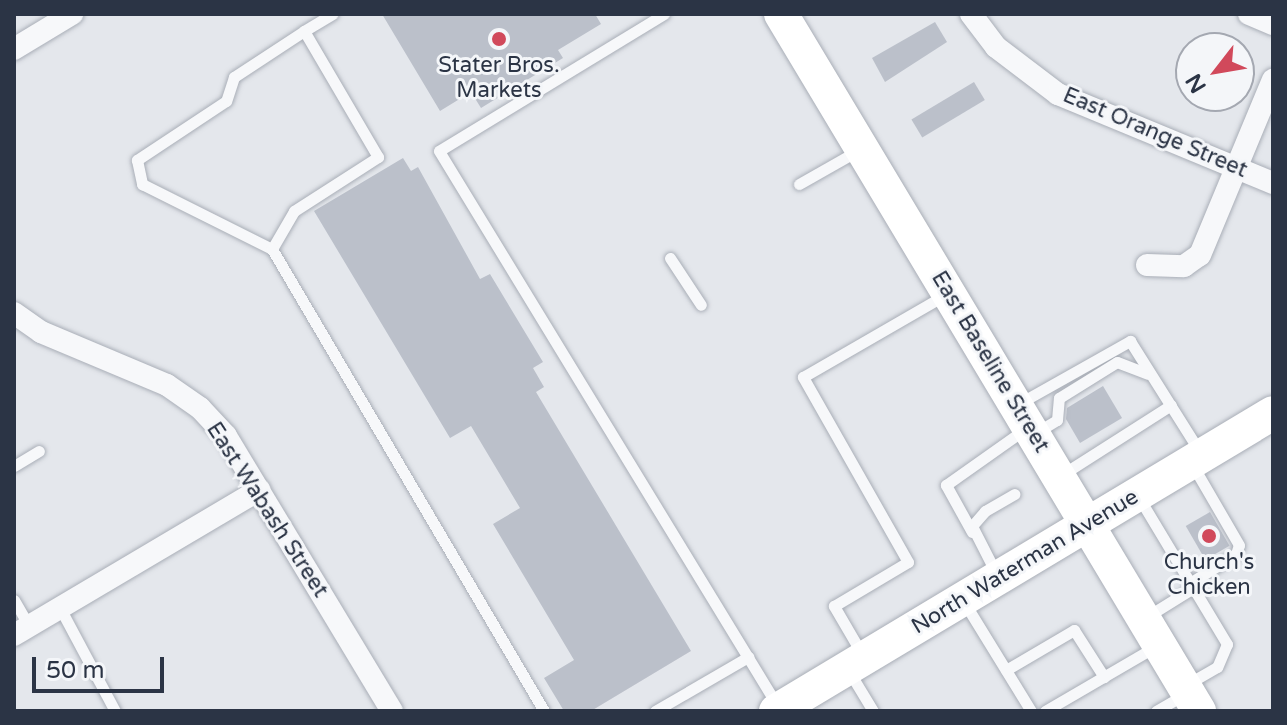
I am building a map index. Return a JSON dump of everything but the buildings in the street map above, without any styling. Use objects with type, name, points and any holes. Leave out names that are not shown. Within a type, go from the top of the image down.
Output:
[{"type":"main road","name":"East Baseline Street","points":[[781,14],[1191,696]]},
{"type":"main road","name":"North Waterman Avenue","points":[[778,710],[1273,413]]},
{"type":"street","points":[[14,49],[72,14]]},
{"type":"street","name":"East Orange Street","points":[[971,14],[996,47],[1058,94],[1273,183]]},
{"type":"street","points":[[1249,14],[1273,24]]},
{"type":"street","points":[[1158,267],[1184,266],[1200,255],[1239,168],[1273,80]]},
{"type":"street","name":"East Wabash Street","points":[[14,313],[41,332],[155,378],[200,408],[226,436],[392,711]]},
{"type":"street","points":[[22,631],[259,490]]},
{"type":"lane","points":[[332,14],[234,77],[226,101],[137,160],[142,184],[272,249],[544,711]]},
{"type":"lane","points":[[664,14],[439,151],[778,710]]},
{"type":"lane","points":[[272,249],[294,211],[378,157],[304,31]]},
{"type":"lane","points":[[799,184],[862,148]]},
{"type":"lane","points":[[670,258],[701,305]]},
{"type":"lane","points":[[873,711],[834,606],[908,562],[803,377],[948,293]]},
{"type":"lane","points":[[998,577],[946,485],[1130,341],[1171,405],[1239,545],[1236,554],[1192,585],[1152,632],[1104,677],[1045,711]]},
{"type":"lane","points":[[1026,422],[1057,420],[1059,398],[1117,362],[1141,368],[1157,382]]},
{"type":"lane","points":[[1059,477],[1171,405]]},
{"type":"lane","points":[[14,466],[39,451]]},
{"type":"lane","points":[[972,532],[975,519],[1015,494]]},
{"type":"lane","points":[[1138,496],[1227,644],[1217,667],[1191,696],[1156,711]]},
{"type":"lane","points":[[962,598],[1031,711]]},
{"type":"lane","points":[[14,600],[22,631]]},
{"type":"lane","points":[[60,608],[115,711]]},
{"type":"lane","points":[[1006,670],[1074,630],[1104,677]]},
{"type":"lane","points":[[655,711],[748,657]]},
{"type":"place","name":"Stater Bros. Markets","points":[[499,39]]},
{"type":"place","name":"Church's Chicken","points":[[1209,536]]}]
